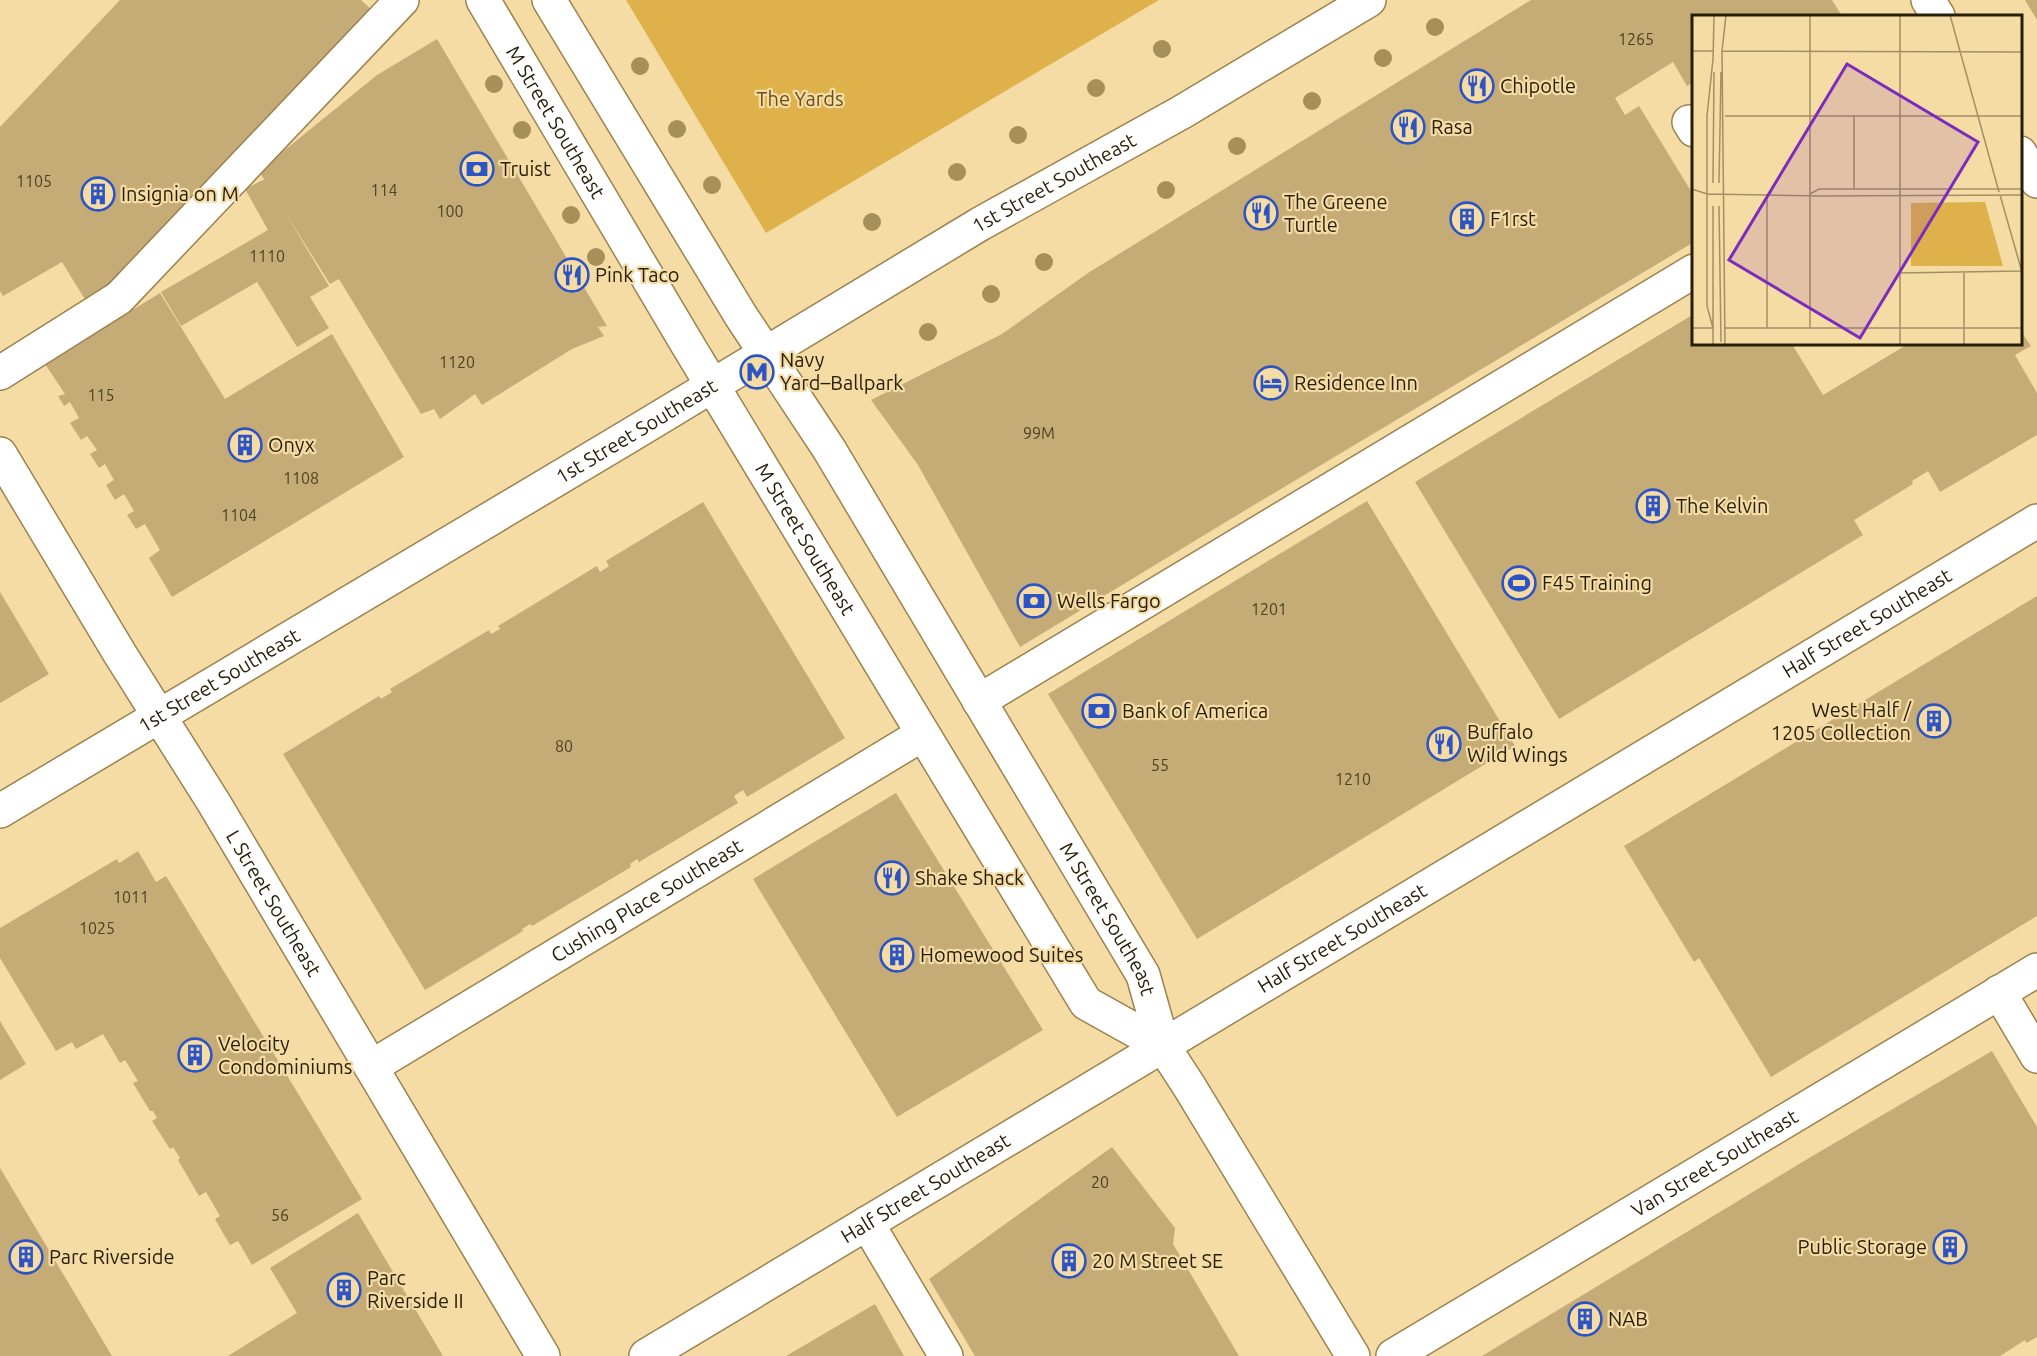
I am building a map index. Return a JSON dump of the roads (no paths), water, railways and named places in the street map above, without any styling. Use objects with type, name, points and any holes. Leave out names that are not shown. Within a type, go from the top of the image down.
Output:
[{"type":"street","points":[[0,373],[119,298],[402,0]]},
{"type":"street","name":"M Street Southeast","points":[[483,0],[1086,1003],[1163,1046]]},
{"type":"street","name":"M Street Southeast","points":[[549,0],[765,354],[829,449],[1143,975],[1163,1046],[1353,1356]]},
{"type":"street","points":[[1928,0],[1937,15]]},
{"type":"street","name":"1st Street Southeast","points":[[0,810],[980,224],[1182,112],[1360,2]]},
{"type":"street","points":[[2022,156],[2037,181]]},
{"type":"street","points":[[979,700],[1692,272]]},
{"type":"street","name":"L Street Southeast","points":[[3,467],[220,813],[543,1356]]},
{"type":"street","name":"Half Street Southeast","points":[[646,1356],[2037,521]]},
{"type":"street","name":"Cushing Place Southeast","points":[[371,1067],[923,734]]},
{"type":"street","name":"Van Street Southeast","points":[[1393,1356],[2037,970]]},
{"type":"street","points":[[1999,992],[2037,1056]]},
{"type":"street","points":[[867,1223],[946,1356]]},
{"type":"place","name":"Chipotle","points":[[1477,86]]},
{"type":"place","name":"Rasa","points":[[1408,127]]},
{"type":"place","name":"Truist","points":[[477,169]]},
{"type":"place","name":"Insignia on M","points":[[98,194]]},
{"type":"place","name":"The Greene Turtle","points":[[1261,213]]},
{"type":"place","name":"F1rst","points":[[1467,219]]},
{"type":"place","name":"Pink Taco","points":[[572,275]]},
{"type":"place","name":"Navy Yard–Ballpark","points":[[757,372]]},
{"type":"place","name":"Residence Inn","points":[[1271,383]]},
{"type":"place","name":"Onyx","points":[[245,445]]},
{"type":"place","name":"The Kelvin","points":[[1653,506]]},
{"type":"place","name":"F45 Training","points":[[1519,583]]},
{"type":"place","name":"Wells Fargo","points":[[1034,601]]},
{"type":"place","name":"Bank of America","points":[[1099,711]]},
{"type":"place","name":"West Half / 1205 Collection","points":[[1934,721]]},
{"type":"place","name":"Buffalo Wild Wings","points":[[1444,744]]},
{"type":"place","name":"Shake Shack","points":[[892,878]]},
{"type":"place","name":"Homewood Suites","points":[[897,955]]},
{"type":"place","name":"Velocity Condominiums","points":[[195,1055]]},
{"type":"place","name":"Public Storage","points":[[1950,1247]]},
{"type":"place","name":"Parc Riverside","points":[[26,1257]]},
{"type":"place","name":"20 M Street SE","points":[[1069,1261]]},
{"type":"place","name":"Parc Riverside II","points":[[344,1290]]},
{"type":"place","name":"NAB","points":[[1585,1319]]},
{"type":"park label","name":"The Yards","points":[[800,99]]}]
